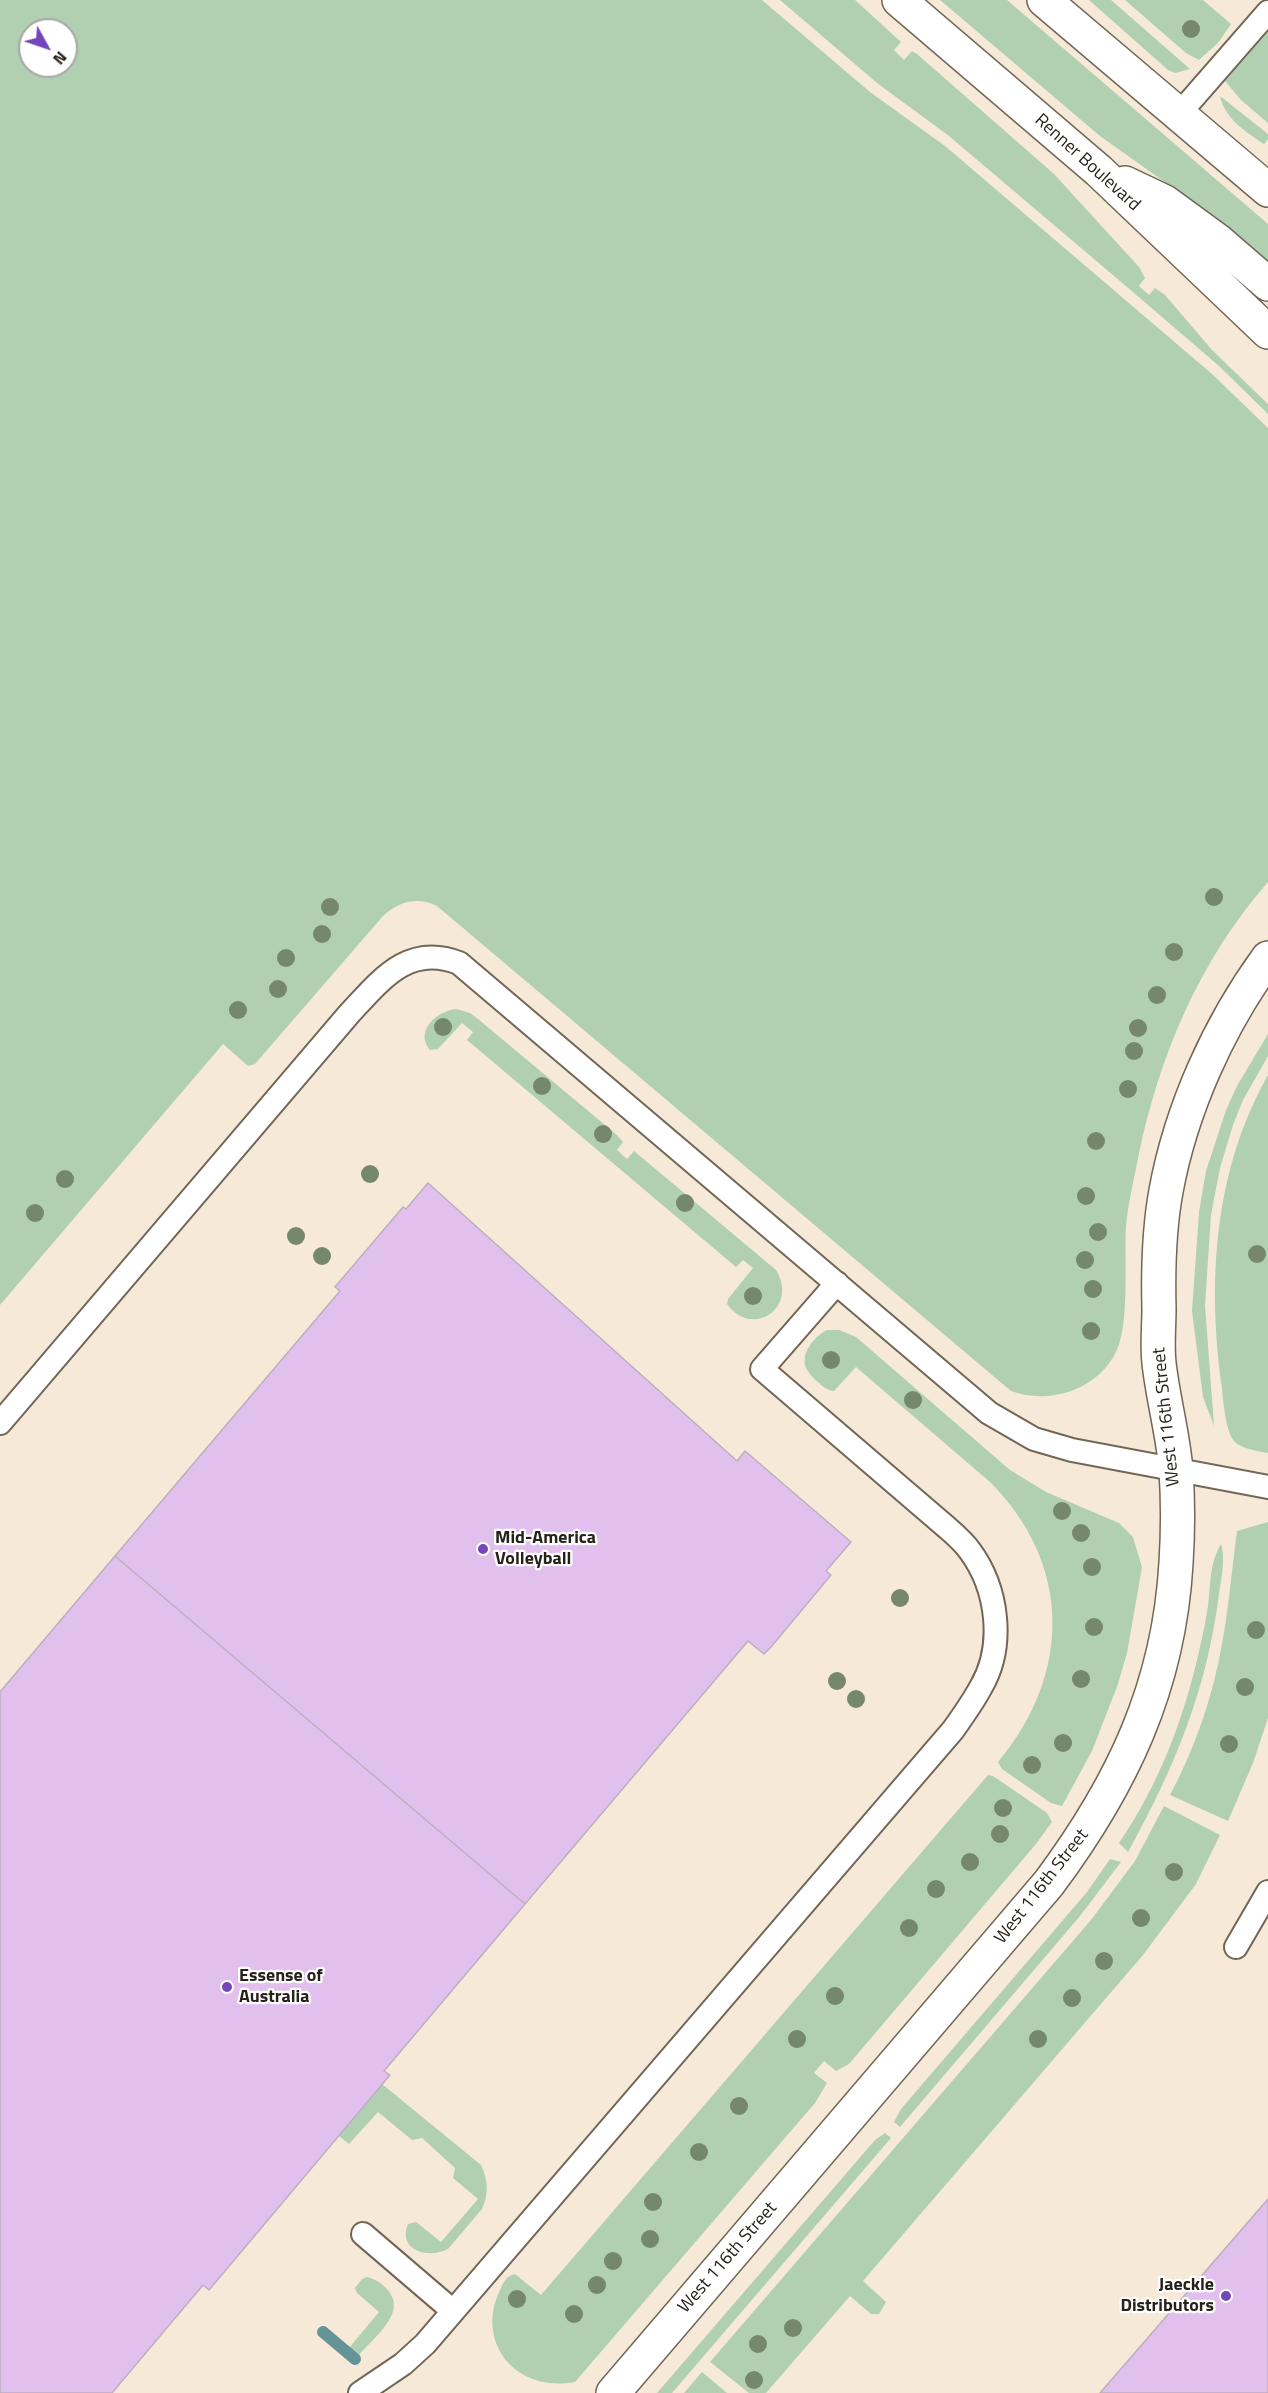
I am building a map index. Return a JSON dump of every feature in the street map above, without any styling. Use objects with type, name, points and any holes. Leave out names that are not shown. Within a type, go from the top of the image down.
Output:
[{"type":"street","name":"Renner Boulevard","points":[[899,0],[1099,171],[1268,332]]},
{"type":"street","points":[[1044,0],[1268,190]]},
{"type":"street","points":[[1099,171],[1165,202],[1217,240],[1268,284]]},
{"type":"street","name":"West 116th Street","points":[[613,2393],[1049,1883],[1082,1839],[1105,1802],[1141,1728],[1159,1670],[1170,1620],[1177,1563],[1176,1469],[1159,1361],[1158,1274],[1166,1191],[1182,1129],[1212,1051],[1254,977],[1268,958]]},
{"type":"lane","points":[[1179,114],[1268,12]]},
{"type":"lane","points":[[0,1423],[349,1014],[386,975],[417,957],[447,958],[459,963],[989,1413],[1034,1439],[1072,1450],[1268,1487]]},
{"type":"lane","points":[[360,2393],[403,2364],[425,2344],[954,1730],[983,1686],[994,1655],[995,1623],[991,1593],[970,1550],[762,1369],[837,1283]]},
{"type":"lane","points":[[1236,1947],[1268,1893]]},
{"type":"lane","points":[[363,2234],[453,2311]]},
{"type":"green space","points":[[0,0],[762,0],[870,92],[945,146],[1212,374],[1268,428],[1268,882],[1243,912],[1202,977],[1170,1047],[1147,1120],[1128,1209],[1125,1309],[1120,1340],[1108,1365],[1085,1385],[1056,1395],[1026,1395],[1011,1391],[437,906],[430,903],[408,902],[395,907],[383,916],[255,1064],[248,1066],[223,1044],[0,1305]]},
{"type":"green space","points":[[780,0],[855,0],[901,42],[894,50],[904,60],[912,51],[917,54],[1054,174],[1139,267],[1145,278],[1139,286],[1149,295],[1155,288],[1165,295],[1212,350],[1268,404],[1268,414],[1219,366],[1127,287],[949,136],[877,83]]},
{"type":"green space","points":[[940,0],[1007,0],[1268,224],[1268,262],[1211,215],[1100,136]]},
{"type":"green space","points":[[1089,0],[1111,0],[1190,69],[1175,73],[1168,70]]},
{"type":"green space","points":[[1125,0],[1203,0],[1231,24],[1218,43],[1199,60],[1186,53]]},
{"type":"green space","points":[[1268,32],[1268,123],[1241,100],[1225,81]]},
{"type":"green space","points":[[1220,96],[1268,134],[1268,139],[1264,144],[1243,130],[1231,118]]},
{"type":"green space","points":[[456,1009],[470,1013],[478,1019],[617,1135],[623,1142],[617,1150],[627,1159],[634,1151],[776,1270],[782,1284],[782,1296],[777,1307],[760,1319],[748,1319],[737,1314],[727,1304],[728,1299],[753,1268],[743,1260],[736,1267],[467,1040],[473,1032],[462,1023],[438,1049],[430,1050],[426,1043],[426,1029],[435,1018]]},
{"type":"green space","points":[[1268,1034],[1268,1056],[1243,1100],[1233,1125],[1220,1168],[1211,1215],[1205,1305],[1214,1426],[1203,1397],[1192,1311],[1199,1212],[1206,1171],[1226,1110],[1237,1086]]},
{"type":"green space","points":[[1268,1075],[1268,1453],[1241,1446],[1231,1437],[1223,1400],[1215,1308],[1219,1227],[1226,1188],[1236,1149],[1250,1111]]},
{"type":"green space","points":[[827,1330],[839,1330],[856,1337],[1010,1470],[1046,1492],[1119,1523],[1133,1537],[1142,1567],[1127,1653],[1118,1684],[1092,1751],[1062,1806],[1051,1803],[1002,1769],[998,1762],[1022,1728],[1040,1693],[1050,1656],[1052,1620],[1048,1583],[1036,1548],[1017,1514],[990,1482],[856,1367],[834,1391],[825,1388],[813,1377],[806,1368],[805,1357],[818,1336]]},
{"type":"green space","points":[[1268,1522],[1268,1718],[1253,1763],[1228,1821],[1170,1795],[1195,1740],[1214,1683],[1224,1630],[1237,1531]]},
{"type":"green space","points":[[1221,1544],[1223,1569],[1214,1629],[1197,1696],[1174,1759],[1128,1852],[1119,1843],[1158,1774],[1187,1699],[1208,1606],[1212,1567]]},
{"type":"green space","points":[[988,1775],[993,1776],[1047,1813],[1052,1822],[1036,1844],[849,2064],[836,2071],[824,2061],[814,2073],[827,2083],[815,2103],[575,2382],[554,2383],[534,2380],[518,2371],[506,2360],[497,2345],[493,2328],[494,2309],[505,2280],[515,2274],[541,2295]]},
{"type":"green space","points":[[1164,1806],[1220,1835],[1196,1884],[1143,1955],[863,2281],[886,2302],[879,2314],[871,2314],[850,2296],[766,2393],[749,2393],[710,2362],[1091,1920],[1135,1861]]},
{"type":"green space","points":[[1110,1859],[1121,1862],[1080,1916],[900,2127],[894,2122],[901,2109],[1087,1892]]},
{"type":"green space","points":[[382,2084],[481,2165],[487,2192],[482,2209],[448,2249],[440,2252],[424,2253],[417,2250],[407,2241],[406,2233],[408,2224],[416,2222],[441,2242],[478,2199],[453,2178],[455,2168],[422,2138],[412,2140],[378,2112],[349,2144],[339,2136]]},
{"type":"green space","points":[[885,2133],[891,2138],[672,2393],[657,2393],[875,2140]]},
{"type":"green space","points":[[367,2277],[374,2279],[388,2290],[394,2301],[393,2310],[385,2326],[359,2355],[349,2348],[379,2312],[357,2293],[355,2288],[362,2279]]},
{"type":"green space","points":[[702,2372],[727,2393],[684,2393]]},
{"type":"building","name":"Mid-America Volleyball","points":[[428,1183],[737,1461],[745,1451],[851,1542],[826,1571],[831,1575],[771,1647],[764,1654],[748,1641],[525,1904],[115,1556],[340,1291],[335,1287],[403,1207],[406,1209]]},
{"type":"building","name":"Essense of Australia","points":[[115,1556],[525,1904],[384,2071],[390,2075],[209,2290],[203,2285],[112,2393],[0,2393],[0,1692]]},
{"type":"building","name":"Jaeckle Distributors","points":[[1268,2199],[1268,2393],[1100,2393]]},
{"type":"waterway","points":[[323,2332],[355,2359]]},
{"type":"place","name":"Mid-America Volleyball","points":[[483,1549]]},
{"type":"place","name":"Essense of Australia","points":[[227,1987]]},
{"type":"place","name":"Jaeckle Distributors","points":[[1226,2296]]}]
